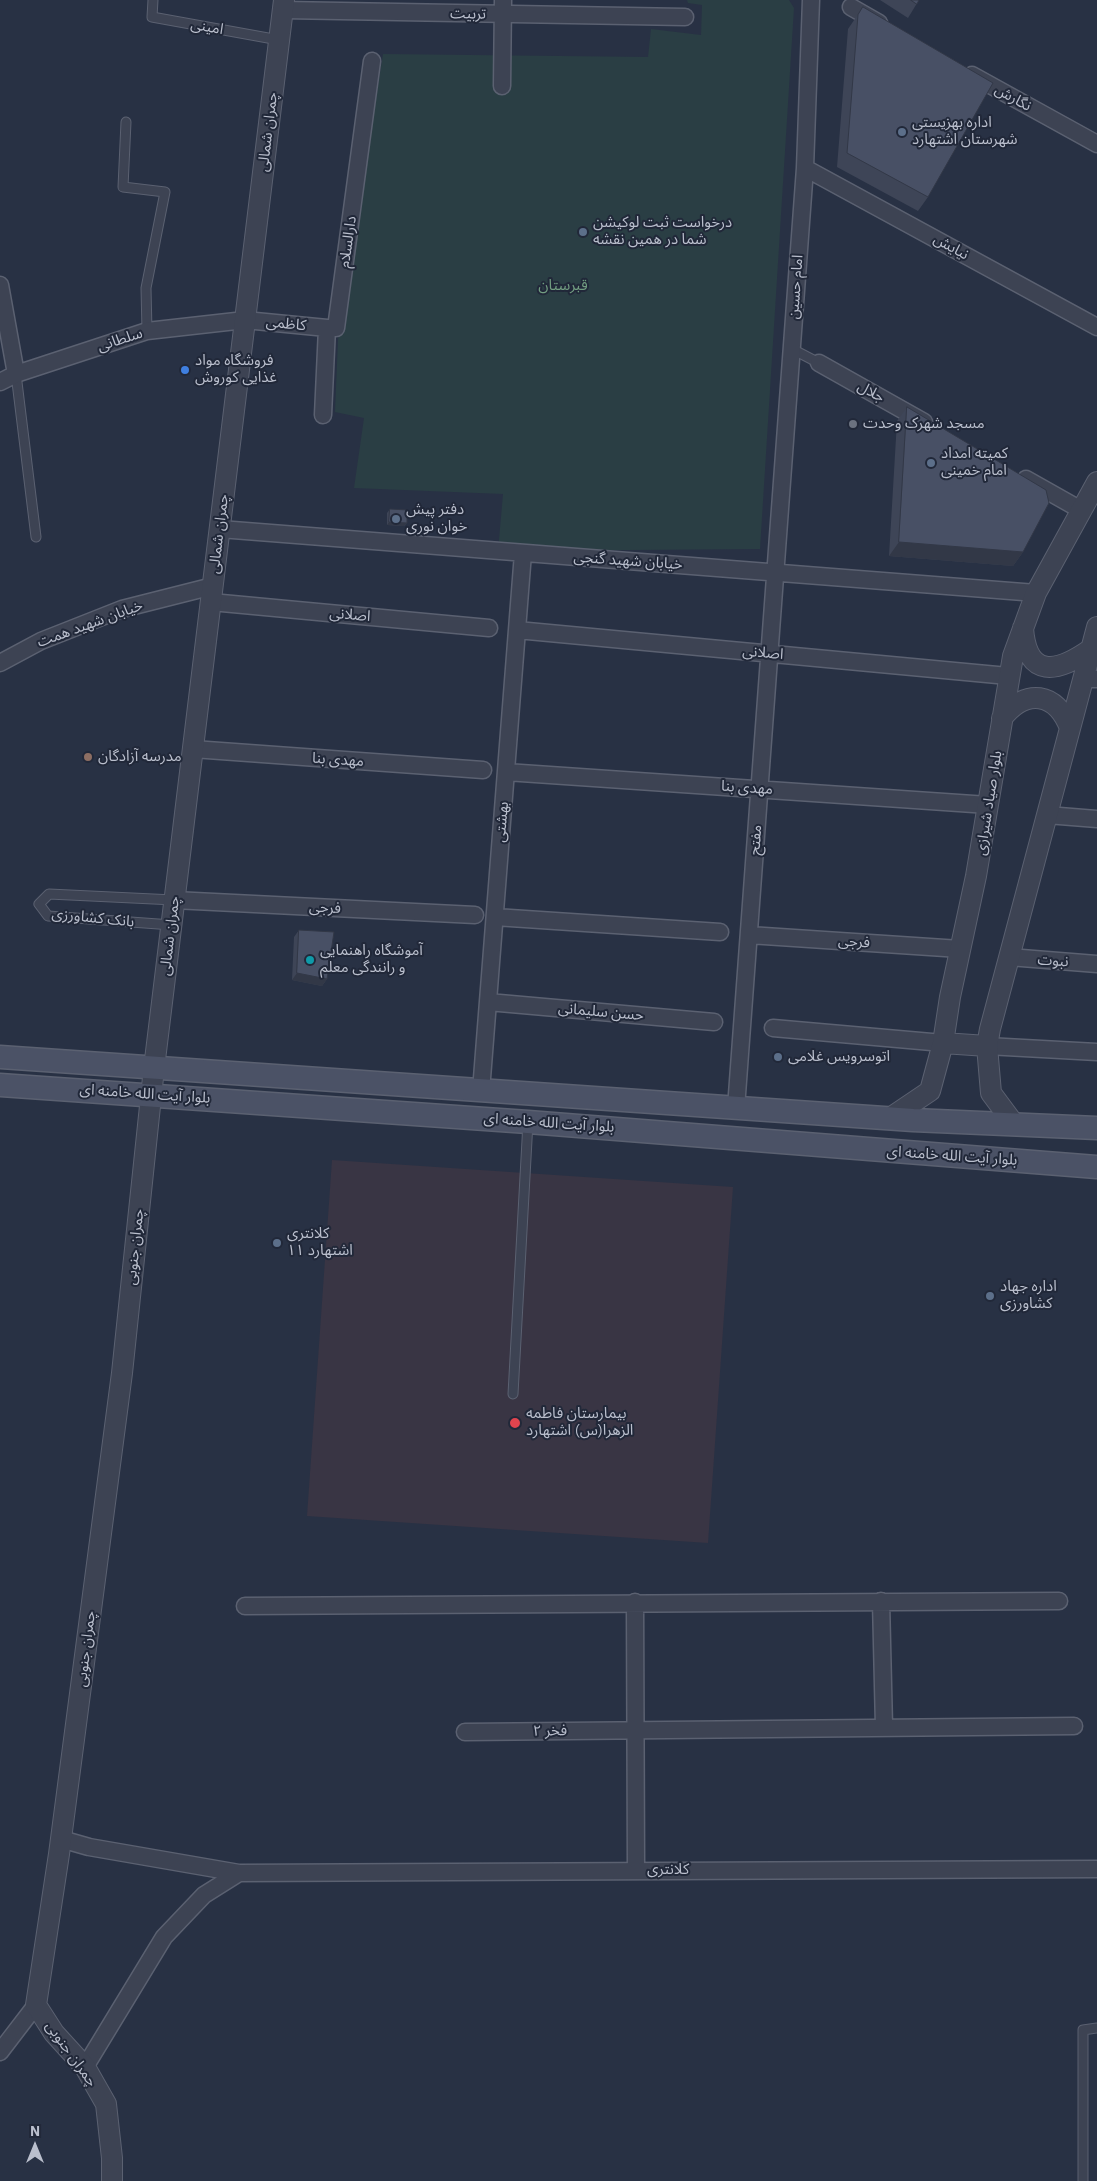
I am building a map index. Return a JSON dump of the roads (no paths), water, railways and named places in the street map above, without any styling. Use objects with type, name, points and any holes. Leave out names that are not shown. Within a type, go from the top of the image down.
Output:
[{"type":"main road","name":"بلوار آیت الله خامنه ای","points":[[0,1058],[890,1118],[1097,1128]]},
{"type":"main road","name":"بلوار آیت الله خامنه ای","points":[[0,1085],[152,1094],[528,1122],[1097,1167]]},
{"type":"street","name":"امام حسین","points":[[775,573],[805,168],[811,0]]},
{"type":"street","name":"چمران شمالی","points":[[152,1094],[283,5]]},
{"type":"street","name":"تربیت","points":[[283,5],[503,7],[685,17]]},
{"type":"street","name":"تربیت","points":[[502,86],[503,7]]},
{"type":"street","points":[[851,7],[893,31]]},
{"type":"street","name":"دارالسلام","points":[[327,328],[336,328],[372,61]]},
{"type":"street","name":"نگارش","points":[[961,69],[1097,144]]},
{"type":"street","name":"نیایش","points":[[805,168],[1097,327]]},
{"type":"street","points":[[0,285],[16,374]]},
{"type":"street","name":"کاظمی","points":[[245,320],[327,328]]},
{"type":"street","name":"سلطانی","points":[[0,382],[16,374],[148,331],[245,320]]},
{"type":"street","points":[[324,415],[327,328]]},
{"type":"street","name":"جلال","points":[[819,363],[938,430]]},
{"type":"street","points":[[1014,472],[1091,495]]},
{"type":"street","name":"بلوار صیاد شیرازی","points":[[890,1118],[930,1091],[943,1043],[976,876],[1008,676],[1036,594],[1091,495]]},
{"type":"street","name":"خیابان شهید گنجی","points":[[220,529],[1036,594]]},
{"type":"street","name":"بهشتی","points":[[481,1090],[523,553]]},
{"type":"street","name":"مفتح","points":[[736,1108],[775,573]]},
{"type":"street","name":"اصلانی","points":[[212,594],[489,628]]},
{"type":"street","name":"خیابان شهید همت","points":[[0,663],[41,641],[122,609],[212,594]]},
{"type":"street","points":[[1014,1124],[991,1093],[987,1046],[1070,728],[1090,679],[1097,627]]},
{"type":"street","points":[[1023,628],[1024,648],[1032,660],[1045,667],[1062,667],[1094,650]]},
{"type":"street","name":"اصلانی","points":[[517,630],[1008,676]]},
{"type":"street","points":[[1002,718],[1012,706],[1025,699],[1040,698],[1054,703],[1065,714],[1070,728]]},
{"type":"street","name":"مهدی بنا","points":[[193,749],[483,770]]},
{"type":"street","name":"مهدی بنا","points":[[506,772],[988,805]]},
{"type":"street","points":[[1047,815],[1097,819]]},
{"type":"street","name":"فرجی","points":[[174,900],[475,915]]},
{"type":"street","points":[[494,917],[720,932]]},
{"type":"street","name":"فرجی","points":[[749,935],[960,950]]},
{"type":"street","name":"نبوت","points":[[1009,957],[1097,964]]},
{"type":"street","name":"حسن سلیمانی","points":[[488,1002],[714,1022]]},
{"type":"street","points":[[773,1028],[943,1043],[1097,1052]]},
{"type":"street","name":"چمران جنوبی","points":[[112,2181],[106,2104],[85,2067],[54,2033],[36,2005],[61,1839],[122,1373],[152,1094]]},
{"type":"street","points":[[881,1601],[884,1727]]},
{"type":"street","points":[[245,1606],[635,1602],[1058,1601]]},
{"type":"street","points":[[635,1602],[636,1870]]},
{"type":"street","name":"فخر ۲","points":[[465,1732],[1074,1726]]},
{"type":"street","name":"کلانتری","points":[[61,1839],[89,1848],[239,1873],[1097,1869]]},
{"type":"street","points":[[85,2067],[164,1936],[204,1895],[239,1873]]},
{"type":"street","points":[[0,2052],[36,2005]]},
{"type":"lane","name":"امینی","points":[[153,0],[152,17],[279,40]]},
{"type":"lane","points":[[126,122],[123,187],[165,192],[146,288],[148,331]]},
{"type":"lane","name":"جلال","points":[[792,349],[819,363]]},
{"type":"lane","points":[[16,374],[36,537]]},
{"type":"lane","name":"بانک کشاورزی","points":[[172,925],[48,916],[39,904],[48,894],[174,900]]},
{"type":"lane","points":[[513,1394],[528,1122]]},
{"type":"lane","points":[[1083,2181],[1083,2030],[1097,2028]]},
{"type":"place","name":"اداره بهزیستی شهرستان اشتهارد","points":[[902,132]]},
{"type":"place","name":"درخواست ثبت لوکیشن شما در همین نقشه","points":[[583,232]]},
{"type":"place","name":"فروشگاه مواد غذایی کوروش","points":[[185,370]]},
{"type":"place","name":"مسجد شهرک وحدت","points":[[853,424]]},
{"type":"place","name":"کمیته امداد امام خمینی","points":[[931,463]]},
{"type":"place","name":"دفتر پیش خوان نوری","points":[[396,519]]},
{"type":"place","name":"مدرسه آزادگان","points":[[88,757]]},
{"type":"place","name":"آموشگاه راهنمایی و رانندگی معلم","points":[[310,960]]},
{"type":"place","name":"اتوسرویس غلامی","points":[[778,1057]]},
{"type":"place","name":"کلانتری ۱۱ اشتهارد","points":[[277,1243]]},
{"type":"place","name":"اداره جهاد کشاورزی","points":[[990,1296]]},
{"type":"place","name":"بیمارستان فاطمه الزهرا(س) اشتهارد","points":[[515,1423]]},
{"type":"park label","name":"قبرستان","points":[[563,286]]}]
